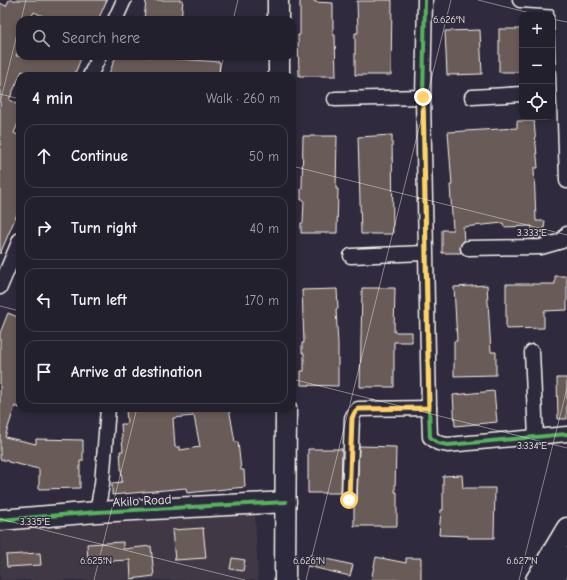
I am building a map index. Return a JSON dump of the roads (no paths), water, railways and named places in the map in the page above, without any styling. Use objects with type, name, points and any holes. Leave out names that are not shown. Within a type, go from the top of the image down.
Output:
[{"type":"main road","points":[[278,0],[278,16]]},
{"type":"main road","points":[[279,60],[279,72]]},
{"type":"main road","points":[[275,412],[285,539],[285,580]]},
{"type":"main road","points":[[275,580],[286,412]]},
{"type":"main road","name":"Akilo Road","points":[[0,520],[98,512],[281,502]]},
{"type":"main road","points":[[536,580],[567,528]]},
{"type":"main road","points":[[554,580],[567,558]]},
{"type":"street","points":[[117,16],[124,0]]},
{"type":"street","points":[[425,0],[423,97],[425,253],[430,437],[438,443],[448,445],[567,434]]},
{"type":"street","points":[[520,0],[564,3],[558,91],[567,181]]},
{"type":"street","points":[[92,72],[97,60]]},
{"type":"street","points":[[472,96],[519,94]]},
{"type":"street","points":[[335,99],[423,97]]},
{"type":"street","points":[[468,248],[541,247],[562,241],[567,234]]},
{"type":"street","points":[[0,287],[16,249]]},
{"type":"street","points":[[351,256],[425,253]]},
{"type":"street","points":[[532,352],[536,437]]},
{"type":"street","points":[[349,500],[350,432],[352,418],[355,412],[358,409],[429,408]]},
{"type":"street","points":[[98,512],[102,484],[108,412]]}]
